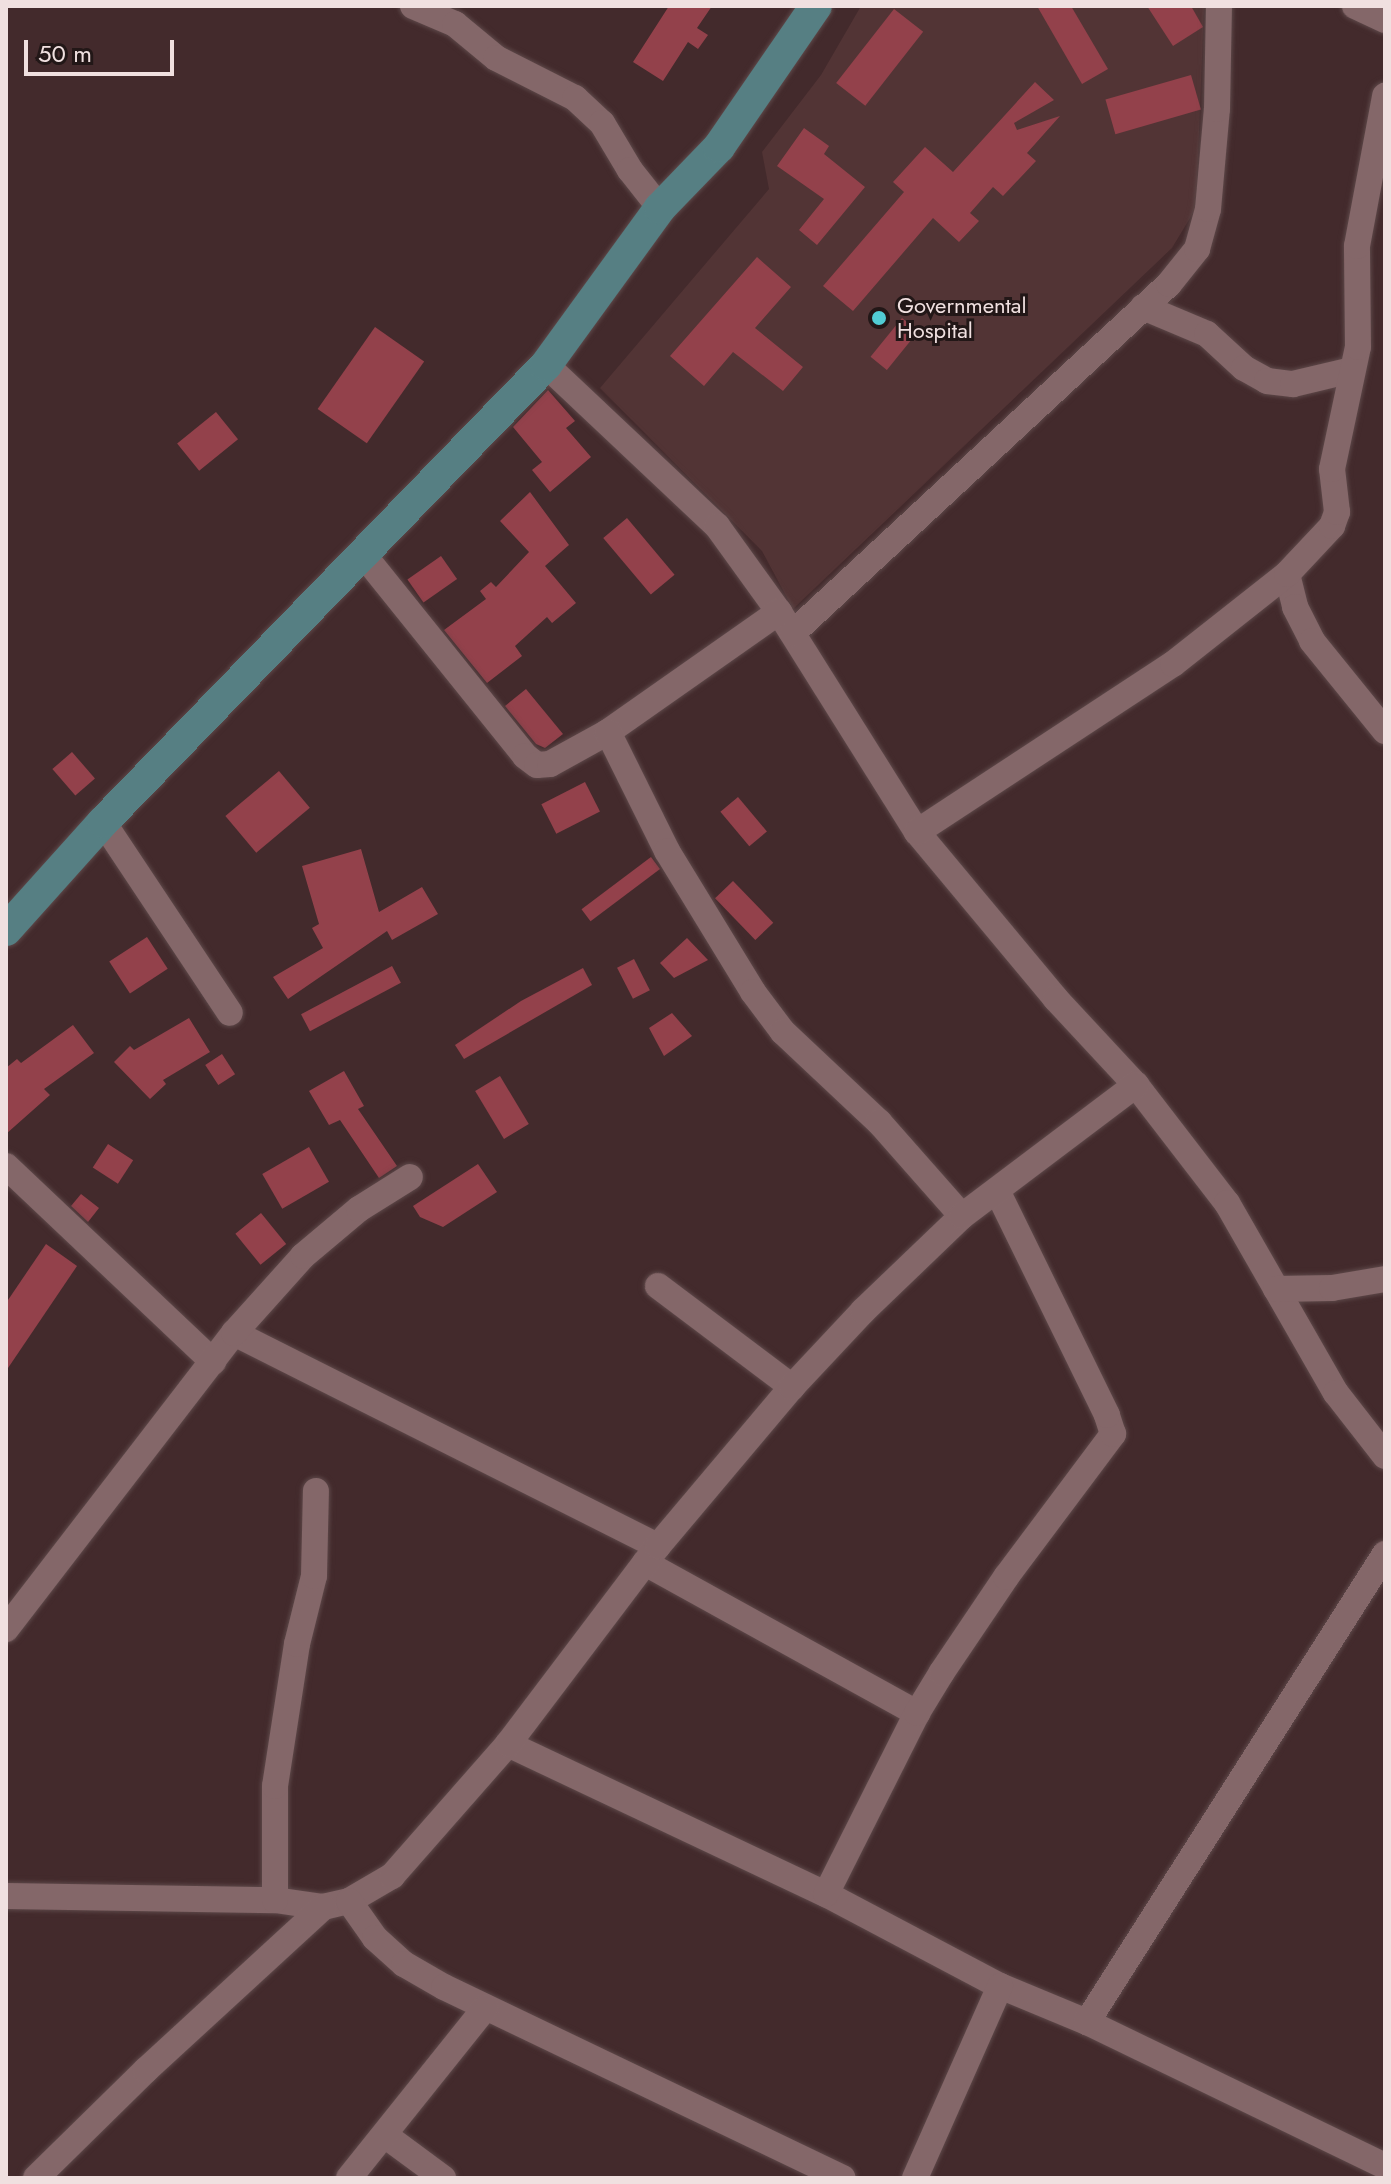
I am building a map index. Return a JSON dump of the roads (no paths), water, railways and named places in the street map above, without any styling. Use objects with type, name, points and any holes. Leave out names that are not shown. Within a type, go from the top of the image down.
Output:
[{"type":"main road","points":[[6,930],[103,822],[546,365],[660,208],[719,147],[816,6]]},
{"type":"street","points":[[413,6],[455,24],[496,58],[575,98],[602,123],[630,170],[660,208]]},
{"type":"street","points":[[362,553],[525,756],[537,765],[550,764],[608,732],[786,622],[1169,284],[1197,249],[1208,209],[1217,109],[1219,6]]},
{"type":"street","points":[[1355,6],[1385,20]]},
{"type":"street","points":[[917,832],[1173,664],[1287,574],[1332,526],[1337,512],[1332,469],[1358,347],[1357,246],[1378,161],[1385,96]]},
{"type":"street","points":[[1143,307],[1207,334],[1244,368],[1267,381],[1293,384],[1352,370]]},
{"type":"street","points":[[546,365],[717,526],[786,622],[917,832],[1056,999],[1136,1085],[1227,1203],[1336,1393],[1385,1456]]},
{"type":"street","points":[[1287,574],[1295,607],[1312,641],[1385,731]]},
{"type":"street","points":[[608,732],[667,851],[753,992],[783,1032],[879,1122],[962,1216]]},
{"type":"street","points":[[103,822],[230,1013]]},
{"type":"street","points":[[6,1896],[275,1900],[323,1907],[349,1901],[392,1876],[508,1744],[652,1554],[792,1387],[863,1311],[962,1216],[1136,1085]]},
{"type":"street","points":[[6,1166],[213,1362]]},
{"type":"street","points":[[6,1629],[234,1333],[303,1256],[359,1209],[410,1177]]},
{"type":"street","points":[[826,1894],[917,1713],[1006,1577],[1113,1434],[1107,1415],[997,1190]]},
{"type":"street","points":[[1276,1289],[1332,1288],[1385,1279]]},
{"type":"street","points":[[658,1286],[792,1387]]},
{"type":"street","points":[[234,1333],[652,1554],[917,1713]]},
{"type":"street","points":[[275,1900],[275,1786],[297,1644],[314,1576],[316,1491]]},
{"type":"street","points":[[1087,2022],[1385,1554]]},
{"type":"street","points":[[508,1744],[826,1894],[1000,1986],[1087,2022],[1385,2166]]},
{"type":"street","points":[[349,1901],[375,1938],[404,1964],[485,2008],[843,2178]]},
{"type":"street","points":[[36,2178],[146,2070],[323,1907]]},
{"type":"street","points":[[915,2178],[1000,1986]]},
{"type":"street","points":[[349,2178],[386,2136],[485,2008]]},
{"type":"street","points":[[386,2136],[443,2178]]},
{"type":"place","name":"Governmental Hospital","points":[[879,318]]}]
